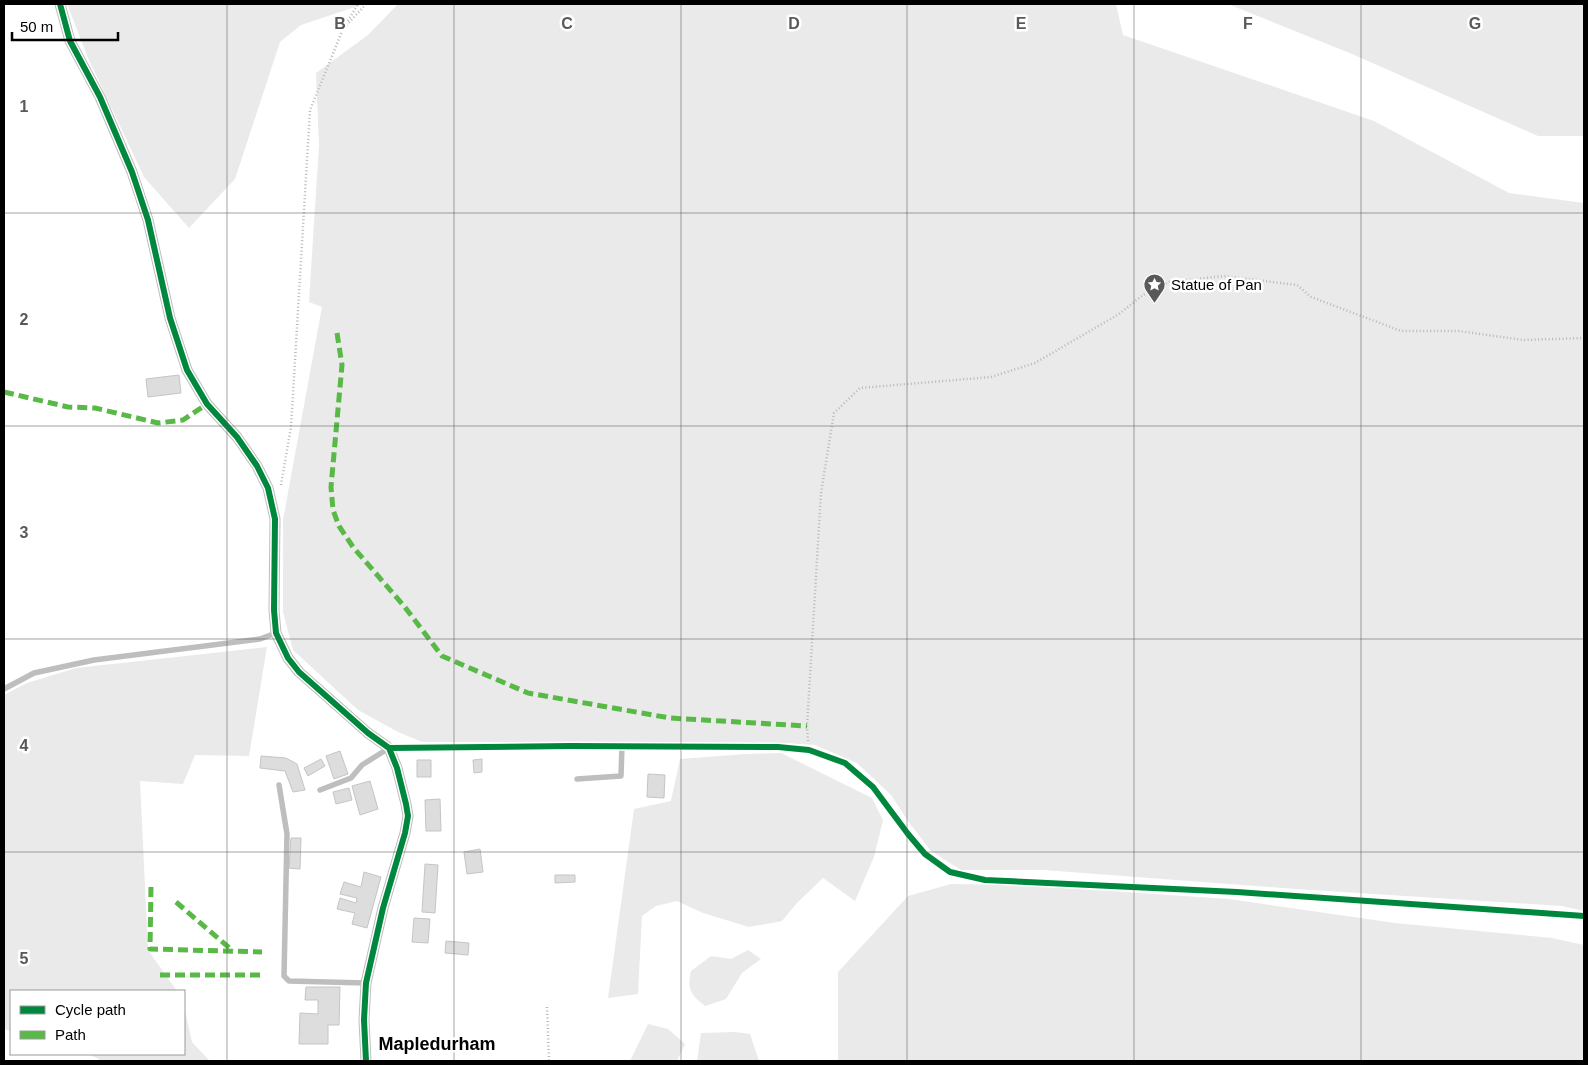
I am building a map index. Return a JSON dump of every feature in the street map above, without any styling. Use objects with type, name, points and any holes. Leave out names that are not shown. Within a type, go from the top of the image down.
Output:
[{"type":"street","points":[[60,4],[70,41],[100,97],[132,172],[148,220],[170,318],[187,370],[207,404],[237,437],[257,466],[268,488],[275,519],[274,610],[276,633],[288,658],[299,672],[368,733],[389,748],[397,768],[408,816],[405,833],[383,908],[366,983],[364,1020],[366,1061]]},
{"type":"lane","points":[[4,689],[34,673],[94,660],[260,639],[276,633]]},
{"type":"lane","points":[[577,778],[621,776],[622,746]]},
{"type":"lane","points":[[320,790],[351,778],[362,764],[389,748],[622,746],[778,747],[809,750],[845,763],[873,787],[925,854],[950,872],[985,880],[1237,892],[1584,916]]},
{"type":"lane","points":[[279,785],[287,834],[284,976],[289,981],[366,983]]},
{"type":"path","points":[[280,492],[291,427],[310,110],[343,29],[358,4]]},
{"type":"path","points":[[343,29],[366,4]]},
{"type":"path","points":[[809,750],[807,726],[821,493],[834,413],[860,388],[991,377],[1035,363],[1119,314],[1143,295],[1168,282],[1224,276],[1298,285],[1310,297],[1401,330],[1459,331],[1524,340],[1584,338]]},
{"type":"path","points":[[547,1007],[549,1061]]},
{"type":"shaded area","points":[[67,4],[364,4],[301,25],[280,42],[235,179],[189,228],[144,177],[88,58]]},
{"type":"shaded area","points":[[398,4],[1116,4],[1123,35],[1374,121],[1509,193],[1584,203],[1584,911],[1562,906],[1044,870],[961,870],[931,851],[891,795],[857,763],[815,745],[786,743],[422,742],[398,732],[358,710],[293,650],[283,612],[283,520],[322,307],[309,302],[319,145],[316,73],[368,35]]},
{"type":"shaded area","points":[[1228,4],[1584,4],[1584,136],[1538,136],[1352,54]]},
{"type":"shaded area","points":[[267,647],[249,756],[195,755],[183,784],[140,781],[148,950],[176,990],[10,990],[10,1031],[4,1029],[4,695],[27,683],[76,668]]},
{"type":"shaded area","points":[[781,753],[872,798],[883,820],[874,857],[855,901],[823,878],[797,903],[782,921],[749,927],[703,913],[677,901],[656,906],[642,916],[638,994],[608,998],[634,809],[671,801],[680,759]]},
{"type":"shaded area","points":[[951,884],[1018,885],[1229,899],[1395,923],[1552,938],[1584,945],[1584,1061],[838,1061],[838,972],[908,896]]},
{"type":"shaded area","points":[[748,950],[761,959],[742,973],[726,999],[705,1006],[696,998],[691,991],[689,982],[691,971],[711,956],[731,959]]},
{"type":"shaded area","points":[[185,1010],[192,1042],[210,1061],[102,1061],[91,1055],[185,1055]]},
{"type":"shaded area","points":[[648,1024],[668,1029],[685,1044],[677,1061],[630,1061]]},
{"type":"shaded area","points":[[735,1032],[750,1034],[759,1061],[697,1061],[701,1033]]},
{"type":"building","points":[[179,375],[181,393],[148,397],[146,379]]},
{"type":"building","points":[[340,751],[348,774],[334,779],[326,756]]},
{"type":"building","points":[[261,756],[286,758],[297,764],[305,790],[293,792],[285,771],[260,768]]},
{"type":"building","points":[[321,759],[325,766],[308,776],[304,768]]},
{"type":"building","points":[[482,759],[482,772],[474,773],[473,760]]},
{"type":"building","points":[[417,760],[431,760],[431,777],[417,777]]},
{"type":"building","points":[[648,774],[665,775],[664,798],[647,797]]},
{"type":"building","points":[[370,781],[378,809],[360,815],[352,786]]},
{"type":"building","points":[[349,788],[352,800],[336,804],[333,792]]},
{"type":"building","points":[[440,799],[441,831],[426,831],[425,800]]},
{"type":"building","points":[[291,838],[301,838],[300,869],[289,868]]},
{"type":"building","points":[[480,849],[483,872],[467,874],[464,852]]},
{"type":"building","points":[[425,864],[438,865],[435,913],[422,912]]},
{"type":"building","points":[[364,872],[381,877],[367,928],[352,924],[355,913],[337,909],[340,898],[356,903],[357,898],[340,894],[344,882],[361,887]]},
{"type":"building","points":[[555,875],[575,875],[575,882],[555,883]]},
{"type":"building","points":[[414,918],[430,919],[428,943],[412,942]]},
{"type":"building","points":[[446,941],[469,943],[468,955],[445,953]]},
{"type":"building","points":[[306,987],[340,987],[339,1025],[328,1025],[328,1044],[299,1044],[300,1013],[318,1014],[318,1000],[305,1000]]},
{"type":"marked path","points":[[337,333],[342,365],[331,487],[333,510],[339,526],[353,547],[404,606],[442,656],[528,693],[670,718],[807,726]]},
{"type":"marked path","points":[[4,392],[68,407],[95,408],[158,423],[183,420],[207,404]]},
{"type":"marked path","points":[[151,887],[150,949],[262,952]]},
{"type":"marked path","points":[[176,902],[233,951]]},
{"type":"marked path","points":[[160,975],[263,975]]},
{"type":"cycle path","points":[[60,4],[70,41],[100,97],[132,172],[148,220],[170,318],[187,370],[207,404],[237,437],[257,466],[268,488],[275,519],[274,610],[276,633],[288,658],[299,672],[368,733],[389,748],[570,746],[778,747],[809,750],[845,763],[873,787],[925,854],[950,872],[985,880],[1237,892],[1584,916]]},
{"type":"cycle path","points":[[366,1061],[364,1020],[366,983],[383,908],[405,833],[408,816],[397,768],[389,748]]},
{"type":"place","name":"Statue of Pan","points":[[1155,303]]},
{"type":"district","name":"Mapledurham","points":[[437,1044]]}]
